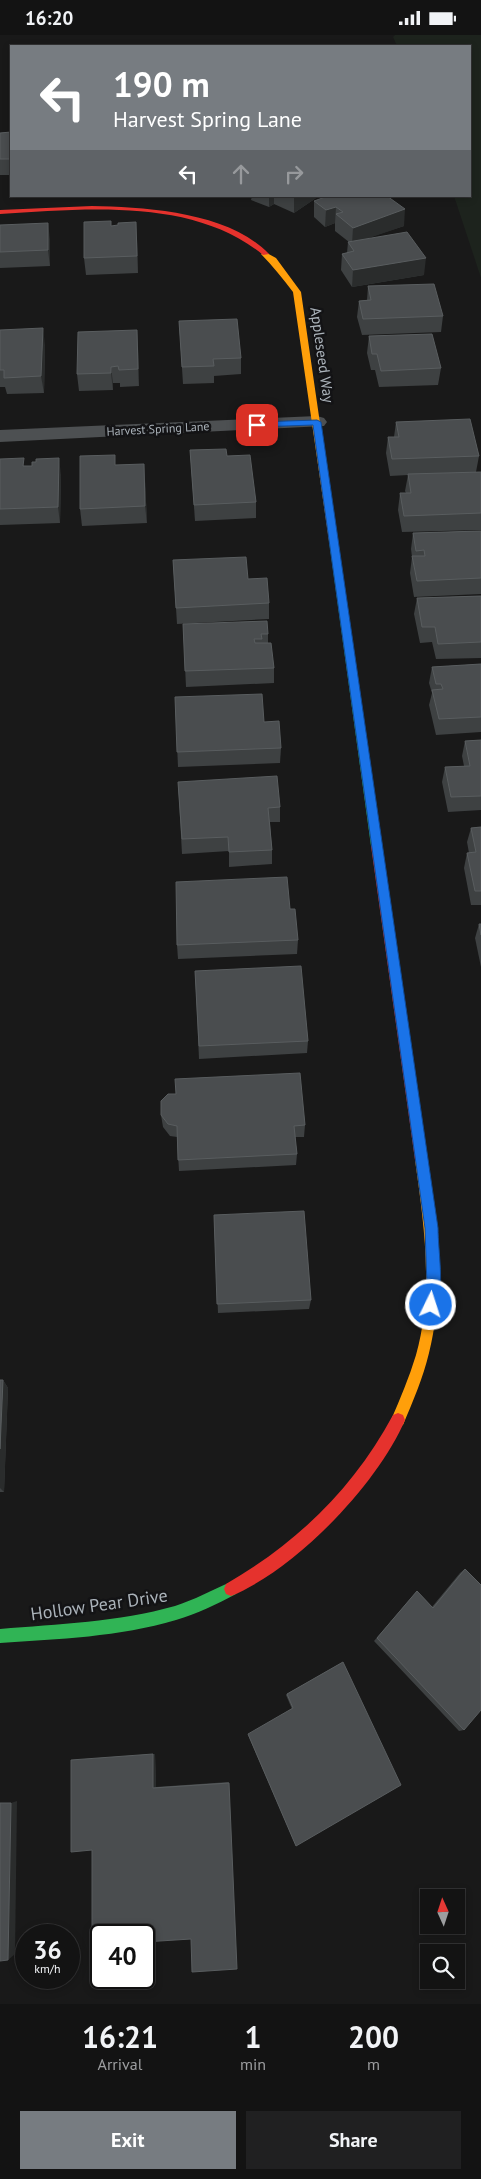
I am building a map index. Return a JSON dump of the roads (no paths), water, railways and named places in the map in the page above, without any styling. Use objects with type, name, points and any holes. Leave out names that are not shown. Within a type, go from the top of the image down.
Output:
[{"type":"street","name":"Appleseed Way","points":[[0,212],[110,207],[163,213],[212,225],[256,246],[288,275],[297,292],[431,1228],[434,1286],[427,1343],[410,1395],[382,1449]]},
{"type":"street","name":"Harvest Spring Lane","points":[[0,436],[317,422]]},
{"type":"street","name":"Hollow Pear Drive","points":[[0,1635],[76,1629],[127,1622],[176,1613],[220,1597],[264,1570],[306,1536],[343,1499],[382,1449]]}]
